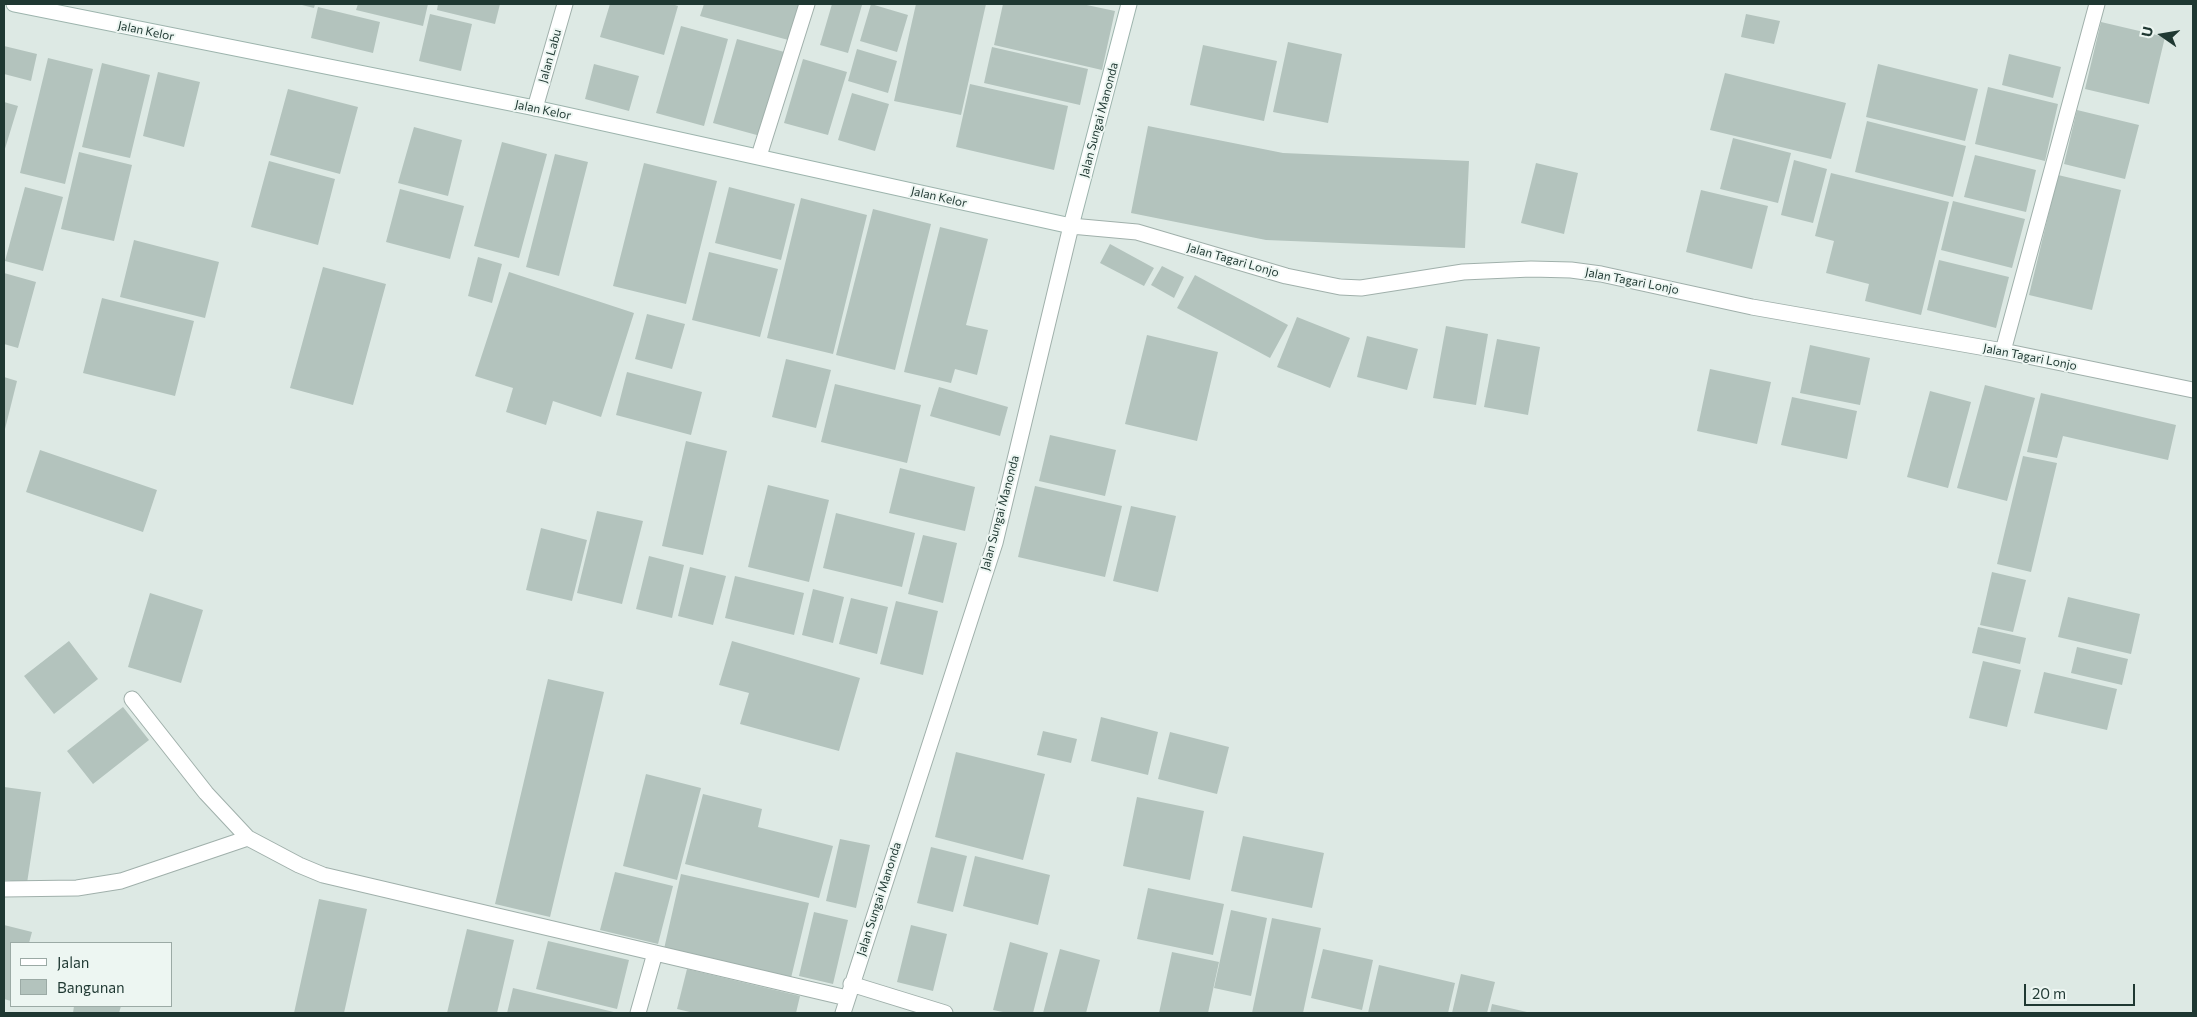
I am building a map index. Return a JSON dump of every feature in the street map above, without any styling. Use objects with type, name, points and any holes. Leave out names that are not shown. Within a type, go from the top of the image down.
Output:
[{"type":"street","name":"Jalan Kelor","points":[[14,4],[535,108],[1071,226]]},
{"type":"street","name":"Jalan Labu","points":[[535,108],[565,4]]},
{"type":"street","points":[[759,156],[807,4]]},
{"type":"street","name":"Jalan Sungai Manonda","points":[[843,1013],[994,543],[1071,226],[1129,4]]},
{"type":"street","points":[[2003,351],[2097,4]]},
{"type":"street","name":"Jalan Tagari Lonjo","points":[[1071,226],[1137,232],[1286,276],[1361,288],[1463,272],[1531,268],[1571,270],[1633,279],[1752,307],[2003,351],[2193,390]]},
{"type":"street","points":[[132,699],[206,792],[248,838],[299,865],[334,878],[655,952],[849,991],[945,1013]]},
{"type":"street","points":[[4,889],[77,888],[121,881],[248,838]]},
{"type":"street","points":[[638,1013],[655,952]]},
{"type":"building","points":[[298,4],[315,4],[314,8]]},
{"type":"building","points":[[358,4],[428,4],[423,26],[356,10]]},
{"type":"building","points":[[438,4],[500,4],[495,24],[437,10]]},
{"type":"building","points":[[610,4],[672,4],[678,6],[664,55],[600,37]]},
{"type":"building","points":[[704,4],[803,4],[792,41],[700,16]]},
{"type":"building","points":[[832,4],[862,5],[848,53],[820,45]]},
{"type":"building","points":[[871,4],[908,15],[897,52],[860,41]]},
{"type":"building","points":[[916,4],[986,4],[961,115],[894,101]]},
{"type":"building","points":[[1003,4],[1082,4],[1115,11],[1102,70],[994,45]]},
{"type":"building","points":[[318,7],[380,22],[373,53],[311,38]]},
{"type":"building","points":[[430,14],[472,24],[461,71],[419,61]]},
{"type":"building","points":[[1746,14],[1780,21],[1774,44],[1741,37]]},
{"type":"building","points":[[2101,22],[2165,37],[2149,104],[2085,89]]},
{"type":"building","points":[[681,26],[728,39],[704,126],[656,113]]},
{"type":"building","points":[[737,39],[788,53],[764,137],[713,123]]},
{"type":"building","points":[[1288,42],[1342,54],[1328,123],[1273,112]]},
{"type":"building","points":[[1203,45],[1277,61],[1264,121],[1190,105]]},
{"type":"building","points":[[4,46],[37,54],[31,81],[4,74]]},
{"type":"building","points":[[992,47],[1088,69],[1080,105],[984,83]]},
{"type":"building","points":[[857,49],[897,61],[888,93],[848,81]]},
{"type":"building","points":[[2009,54],[2061,67],[2053,98],[2002,85]]},
{"type":"building","points":[[48,58],[93,69],[65,184],[20,173]]},
{"type":"building","points":[[803,59],[847,72],[828,135],[784,123]]},
{"type":"building","points":[[102,63],[150,75],[130,158],[82,147]]},
{"type":"building","points":[[594,64],[639,76],[629,111],[585,99]]},
{"type":"building","points":[[1878,64],[1978,89],[1965,141],[1866,117]]},
{"type":"building","points":[[158,72],[200,82],[184,147],[143,136]]},
{"type":"building","points":[[1725,73],[1846,103],[1831,159],[1710,130]]},
{"type":"building","points":[[970,84],[1068,106],[1054,170],[956,147]]},
{"type":"building","points":[[1988,87],[2058,104],[2045,161],[1975,144]]},
{"type":"building","points":[[288,89],[358,107],[340,174],[270,155]]},
{"type":"building","points":[[852,93],[889,104],[875,151],[838,140]]},
{"type":"building","points":[[4,102],[18,106],[4,152]]},
{"type":"building","points":[[2077,110],[2139,125],[2125,179],[2064,164]]},
{"type":"building","points":[[1867,121],[1966,146],[1953,197],[1855,172]]},
{"type":"building","points":[[1148,126],[1283,153],[1469,161],[1465,248],[1266,240],[1131,213]]},
{"type":"building","points":[[414,127],[462,140],[448,196],[398,183]]},
{"type":"building","points":[[1733,138],[1791,153],[1778,203],[1720,189]]},
{"type":"building","points":[[502,142],[547,154],[519,258],[474,246]]},
{"type":"building","points":[[79,152],[132,165],[114,241],[61,229]]},
{"type":"building","points":[[555,154],[588,162],[559,276],[526,267]]},
{"type":"building","points":[[1975,155],[2036,170],[2026,212],[1964,197]]},
{"type":"building","points":[[1794,160],[1827,169],[1813,223],[1781,215]]},
{"type":"building","points":[[269,161],[335,179],[318,245],[251,227]]},
{"type":"building","points":[[644,163],[717,181],[686,304],[613,286]]},
{"type":"building","points":[[1536,163],[1578,173],[1564,234],[1521,223]]},
{"type":"building","points":[[1831,173],[1949,202],[1921,315],[1865,301],[1869,284],[1826,273],[1834,241],[1815,236]]},
{"type":"building","points":[[2058,175],[2121,190],[2092,310],[2029,295]]},
{"type":"building","points":[[25,187],[63,197],[43,271],[5,261]]},
{"type":"building","points":[[729,187],[795,204],[781,260],[715,243]]},
{"type":"building","points":[[400,189],[464,206],[450,259],[386,242]]},
{"type":"building","points":[[1701,190],[1768,206],[1752,269],[1686,252]]},
{"type":"building","points":[[801,198],[867,215],[833,354],[767,338]]},
{"type":"building","points":[[1953,201],[2025,219],[2012,268],[1941,250]]},
{"type":"building","points":[[873,209],[931,224],[895,370],[836,355]]},
{"type":"building","points":[[940,227],[988,239],[966,325],[988,330],[977,375],[955,369],[951,383],[904,372]]},
{"type":"building","points":[[134,240],[219,262],[205,318],[120,297]]},
{"type":"building","points":[[1110,244],[1154,268],[1144,286],[1100,263]]},
{"type":"building","points":[[709,252],[778,269],[760,337],[692,320]]},
{"type":"building","points":[[478,257],[502,264],[492,303],[468,296]]},
{"type":"building","points":[[1939,260],[2009,277],[1996,328],[1927,310]]},
{"type":"building","points":[[1162,266],[1184,277],[1174,298],[1151,285]]},
{"type":"building","points":[[323,267],[386,284],[353,405],[290,388]]},
{"type":"building","points":[[509,272],[634,313],[601,417],[553,401],[546,425],[506,412],[513,388],[475,376]]},
{"type":"building","points":[[4,273],[36,282],[18,348],[4,344]]},
{"type":"building","points":[[1195,275],[1288,325],[1270,358],[1177,308]]},
{"type":"building","points":[[102,298],[194,321],[175,396],[83,373]]},
{"type":"building","points":[[647,314],[685,324],[672,369],[635,359]]},
{"type":"building","points":[[1297,317],[1350,338],[1330,388],[1277,367]]},
{"type":"building","points":[[1446,326],[1488,334],[1476,405],[1433,398]]},
{"type":"building","points":[[1147,335],[1218,352],[1197,441],[1125,424]]},
{"type":"building","points":[[1367,336],[1418,349],[1407,390],[1357,377]]},
{"type":"building","points":[[1497,339],[1540,347],[1528,415],[1484,407]]},
{"type":"building","points":[[1810,345],[1870,358],[1860,405],[1800,393]]},
{"type":"building","points":[[786,359],[831,370],[816,428],[772,417]]},
{"type":"building","points":[[1710,369],[1771,382],[1757,444],[1697,431]]},
{"type":"building","points":[[627,372],[702,392],[691,435],[616,415]]},
{"type":"building","points":[[4,377],[17,381],[4,433]]},
{"type":"building","points":[[835,384],[921,405],[907,463],[821,442]]},
{"type":"building","points":[[1985,385],[2035,398],[2007,501],[1957,488]]},
{"type":"building","points":[[939,387],[1008,407],[1000,436],[930,416]]},
{"type":"building","points":[[1930,391],[1971,402],[1948,488],[1907,477]]},
{"type":"building","points":[[2041,393],[2176,425],[2168,460],[2063,436],[2057,458],[2027,452]]},
{"type":"building","points":[[1792,397],[1857,411],[1847,459],[1781,445]]},
{"type":"building","points":[[1050,435],[1116,450],[1105,496],[1039,481]]},
{"type":"building","points":[[686,441],[727,451],[703,555],[662,546]]},
{"type":"building","points":[[40,450],[157,490],[143,532],[26,492]]},
{"type":"building","points":[[2023,456],[2057,463],[2031,572],[1997,564]]},
{"type":"building","points":[[900,468],[975,487],[965,531],[889,513]]},
{"type":"building","points":[[768,485],[829,500],[809,582],[748,567]]},
{"type":"building","points":[[1035,486],[1122,506],[1105,577],[1018,557]]},
{"type":"building","points":[[1131,506],[1176,516],[1158,592],[1113,581]]},
{"type":"building","points":[[597,511],[643,521],[622,604],[577,593]]},
{"type":"building","points":[[836,513],[915,533],[902,587],[823,568]]},
{"type":"building","points":[[541,528],[587,540],[572,601],[526,590]]},
{"type":"building","points":[[923,535],[957,543],[943,603],[908,594]]},
{"type":"building","points":[[649,556],[684,565],[672,618],[636,609]]},
{"type":"building","points":[[690,567],[726,576],[713,625],[678,616]]},
{"type":"building","points":[[1992,572],[2026,580],[2013,632],[1980,625]]},
{"type":"building","points":[[735,576],[804,593],[794,635],[725,618]]},
{"type":"building","points":[[813,589],[844,597],[833,643],[802,635]]},
{"type":"building","points":[[150,593],[203,610],[181,683],[128,667]]},
{"type":"building","points":[[2068,597],[2140,614],[2131,654],[2058,637]]},
{"type":"building","points":[[851,598],[888,607],[877,654],[839,644]]},
{"type":"building","points":[[896,601],[938,611],[923,675],[880,664]]},
{"type":"building","points":[[1978,627],[2026,638],[2020,664],[1972,653]]},
{"type":"building","points":[[69,641],[98,679],[54,714],[24,676]]},
{"type":"building","points":[[732,641],[860,678],[839,751],[740,724],[749,693],[719,685]]},
{"type":"building","points":[[2077,647],[2128,659],[2122,685],[2071,673]]},
{"type":"building","points":[[1983,661],[2021,670],[2007,727],[1969,718]]},
{"type":"building","points":[[2044,672],[2117,689],[2107,730],[2034,713]]},
{"type":"building","points":[[548,679],[604,692],[550,917],[495,904]]},
{"type":"building","points":[[123,707],[149,740],[93,784],[67,751]]},
{"type":"building","points":[[1101,717],[1158,732],[1148,775],[1091,761]]},
{"type":"building","points":[[1043,731],[1077,739],[1071,763],[1037,755]]},
{"type":"building","points":[[1170,732],[1229,747],[1217,794],[1158,779]]},
{"type":"building","points":[[956,752],[1045,774],[1023,860],[935,837]]},
{"type":"building","points":[[646,774],[701,788],[677,880],[623,866]]},
{"type":"building","points":[[4,787],[41,792],[27,883],[4,880]]},
{"type":"building","points":[[703,794],[762,809],[758,827],[833,846],[819,898],[685,864]]},
{"type":"building","points":[[1137,797],[1204,811],[1190,880],[1123,866]]},
{"type":"building","points":[[1243,836],[1324,853],[1312,908],[1231,891]]},
{"type":"building","points":[[840,839],[870,845],[856,908],[826,901]]},
{"type":"building","points":[[931,847],[967,856],[953,912],[917,903]]},
{"type":"building","points":[[975,856],[1050,875],[1038,925],[963,906]]},
{"type":"building","points":[[615,872],[673,886],[658,944],[600,930]]},
{"type":"building","points":[[681,874],[809,903],[791,978],[664,949]]},
{"type":"building","points":[[1148,888],[1224,904],[1213,955],[1137,939]]},
{"type":"building","points":[[319,899],[367,909],[344,1013],[294,1013]]},
{"type":"building","points":[[1231,910],[1267,918],[1251,996],[1214,988]]},
{"type":"building","points":[[814,912],[848,920],[833,984],[799,976]]},
{"type":"building","points":[[1272,918],[1321,928],[1303,1013],[1252,1013]]},
{"type":"building","points":[[4,925],[32,932],[29,942],[10,942],[10,1001],[4,999]]},
{"type":"building","points":[[911,925],[947,934],[933,991],[897,982]]},
{"type":"building","points":[[467,929],[514,940],[497,1013],[447,1013]]},
{"type":"building","points":[[548,941],[629,960],[617,1009],[536,989]]},
{"type":"building","points":[[1010,942],[1048,953],[1033,1013],[1008,1013],[993,1010]]},
{"type":"building","points":[[1060,949],[1100,960],[1086,1013],[1043,1013]]},
{"type":"building","points":[[1323,949],[1373,960],[1362,1010],[1311,998]]},
{"type":"building","points":[[1172,952],[1219,962],[1208,1013],[1159,1013]]},
{"type":"building","points":[[1379,965],[1455,983],[1448,1013],[1368,1013]]},
{"type":"building","points":[[687,969],[800,996],[796,1013],[694,1013],[677,1009]]},
{"type":"building","points":[[1461,974],[1495,982],[1487,1013],[1452,1013]]},
{"type":"building","points":[[513,988],[618,1013],[507,1013]]},
{"type":"building","points":[[1492,1004],[1527,1012],[1527,1013],[1490,1013]]},
{"type":"building","points":[[74,1007],[121,1007],[119,1013],[73,1013]]}]
